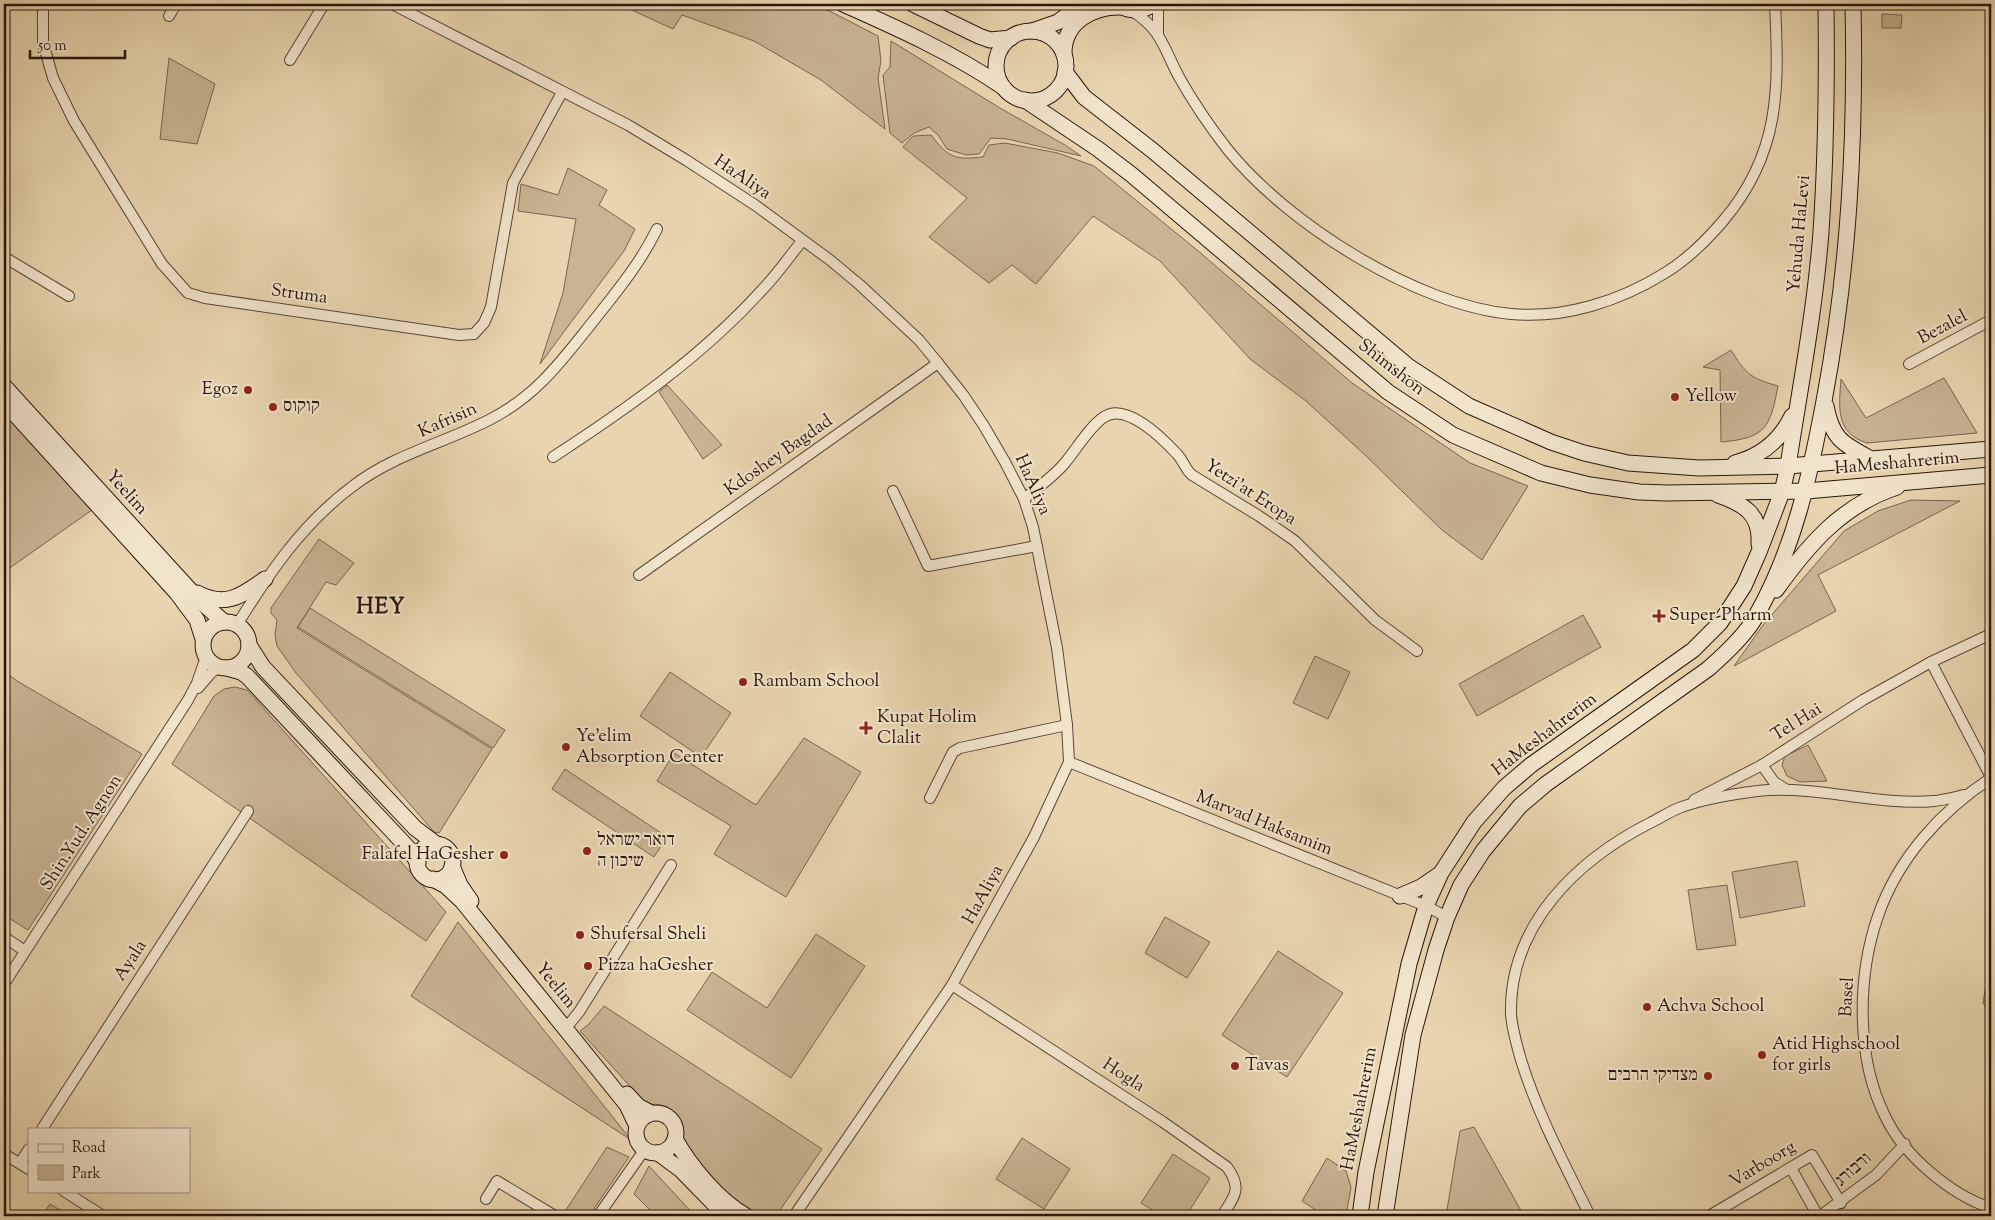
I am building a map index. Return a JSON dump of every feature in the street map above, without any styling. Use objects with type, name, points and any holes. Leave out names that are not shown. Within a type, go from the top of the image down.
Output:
[{"type":"main road","points":[[843,4],[952,56],[981,72],[1010,94],[1025,100],[1042,99],[1052,94],[1059,86],[1066,72],[1065,42],[1083,16],[1103,8],[1144,9],[1154,4]]},
{"type":"main road","points":[[913,4],[990,40],[1010,38],[1020,33],[1058,22],[1082,4]]},
{"type":"main road","name":"Yehuda HaLevi","points":[[1788,466],[1813,302],[1821,233],[1826,121],[1826,4]]},
{"type":"main road","points":[[1813,464],[1838,319],[1844,270],[1854,121],[1853,4]]},
{"type":"main road","points":[[1031,31],[1042,33],[1052,38],[1059,45],[1064,55]]},
{"type":"main road","points":[[1003,87],[998,77],[997,60],[1003,46],[1010,38]]},
{"type":"main road","name":"Shimshon","points":[[1066,72],[1084,96],[1152,150],[1408,366],[1469,406],[1551,442],[1584,453],[1628,462],[1674,467],[1788,466]]},
{"type":"main road","name":"Shimshon","points":[[1025,100],[1098,149],[1132,175],[1388,392],[1453,434],[1541,473],[1590,485],[1639,492],[1806,491]]},
{"type":"main road","name":"Yeelim","points":[[4,386],[190,589],[230,623]]},
{"type":"main road","points":[[1824,400],[1829,424],[1838,438],[1851,448],[1873,459]]},
{"type":"main road","name":"Yeelim","points":[[4,402],[177,593],[197,620],[204,639]]},
{"type":"main road","points":[[1716,467],[1737,463],[1760,453],[1774,443],[1786,428],[1796,408]]},
{"type":"main road","name":"HaMeshahrerim","points":[[1360,1216],[1366,1172],[1409,964],[1426,906],[1441,873],[1474,822],[1504,788],[1531,765],[1693,650],[1720,622],[1744,586],[1759,552],[1782,492],[1788,466],[1991,449]]},
{"type":"main road","name":"HaMeshahrerim","points":[[1385,1216],[1414,1035],[1436,950],[1447,917],[1461,885],[1483,851],[1520,806],[1546,784],[1708,669],[1724,655],[1756,617],[1790,542],[1813,464]]},
{"type":"main road","name":"HaMeshahrerim","points":[[1806,491],[1991,475]]},
{"type":"main road","points":[[1756,617],[1802,554],[1826,529],[1864,502],[1914,482]]},
{"type":"main road","points":[[1709,493],[1730,499],[1744,507],[1754,516],[1759,530],[1759,552]]},
{"type":"main road","points":[[190,589],[210,600],[224,600],[247,592],[265,578]]},
{"type":"main road","points":[[230,623],[246,633],[249,645],[255,656],[270,674],[415,828],[436,844],[444,846],[448,850],[452,857],[452,866],[445,876],[433,879],[428,878],[421,872],[418,863],[409,849],[247,676],[241,672],[223,668],[209,662],[203,651],[204,639],[211,627],[230,623]]},
{"type":"main road","points":[[223,668],[240,663],[248,652],[249,645]]},
{"type":"main road","points":[[418,863],[420,853],[424,848],[436,844]]},
{"type":"main road","name":"Yeelim","points":[[452,866],[460,885],[468,897],[632,1100],[651,1113]]},
{"type":"main road","points":[[1400,896],[1421,887],[1441,873]]},
{"type":"main road","name":"Yeelim","points":[[433,879],[446,886],[466,906],[627,1105],[637,1126]]},
{"type":"main road","points":[[726,1216],[681,1170],[651,1151],[637,1139],[637,1126],[642,1118],[651,1113],[661,1113],[670,1118],[676,1129],[676,1139],[690,1162],[727,1203],[746,1216]]},
{"type":"main road","points":[[651,1151],[670,1148],[676,1139]]},
{"type":"street","name":"Struma","points":[[44,4],[42,11],[43,43],[53,78],[74,121],[162,264],[188,293],[205,298],[458,335],[474,334],[484,323],[491,307],[513,183],[562,92]]},
{"type":"street","points":[[169,16],[176,4]]},
{"type":"street","points":[[290,60],[324,4]]},
{"type":"street","name":"HaAliya","points":[[392,4],[628,125],[755,205],[860,285],[919,340],[964,396],[1005,462],[1024,499],[1037,546],[1057,648],[1067,725],[1069,762],[1034,837],[952,985],[794,1216]]},
{"type":"street","points":[[1158,4],[1158,34]]},
{"type":"street","points":[[1123,7],[1145,19],[1158,34],[1180,78],[1203,116],[1229,151],[1256,181],[1286,208],[1317,231],[1382,270],[1451,301],[1489,311],[1513,314],[1546,314],[1581,309],[1615,299],[1648,284],[1680,264],[1709,238],[1735,208],[1757,171],[1771,131],[1777,75],[1775,4]]},
{"type":"street","name":"Kafrisin","points":[[230,623],[294,541],[320,514],[353,486],[379,469],[489,420],[519,402],[547,378],[624,283],[657,229]]},
{"type":"street","points":[[553,457],[615,417],[712,340],[762,290],[802,240]]},
{"type":"street","points":[[4,257],[69,296]]},
{"type":"street","name":"Bezalel","points":[[1909,364],[1991,320]]},
{"type":"street","name":"Kdoshey Bagdad","points":[[639,575],[938,364]]},
{"type":"street","name":"Yetzi'at Eropa","points":[[1024,499],[1062,467],[1104,417],[1116,413],[1127,414],[1138,419],[1179,455],[1184,468],[1192,476],[1259,516],[1295,541],[1375,620],[1417,651]]},
{"type":"street","points":[[892,490],[928,566],[1037,546]]},
{"type":"street","name":"Tel Hai","points":[[1679,808],[1762,765],[1863,700],[1931,662],[1991,634]]},
{"type":"street","name":"Shin.Yud. Agnon","points":[[4,984],[188,700],[197,683],[206,657]]},
{"type":"street","points":[[1931,662],[1991,778]]},
{"type":"street","name":"Shin.Yud. Agnon","points":[[188,700],[211,673],[223,668]]},
{"type":"street","points":[[930,798],[953,752],[960,748],[1067,725]]},
{"type":"street","name":"Marvad Haksamim","points":[[1069,762],[1426,906],[1447,917]]},
{"type":"street","points":[[1762,765],[1774,782],[1788,791]]},
{"type":"street","name":"Basel","points":[[1991,778],[1965,795],[1935,824],[1914,850],[1892,884],[1878,916],[1863,982],[1862,1016],[1865,1047],[1874,1086],[1885,1116],[1920,1162],[1945,1186],[1991,1208]]},
{"type":"street","points":[[1590,1216],[1545,1125],[1528,1084],[1516,1042],[1512,1014],[1514,975],[1525,946],[1541,914],[1563,886],[1593,857],[1625,836],[1679,808],[1734,795],[1769,790],[1842,794],[1908,802],[1934,801],[1965,795]]},
{"type":"street","name":"Ayala","points":[[43,1128],[248,811]]},
{"type":"street","name":"Yeelim","points":[[570,1023],[579,1012],[672,865]]},
{"type":"street","points":[[4,938],[25,951]]},
{"type":"street","name":"Hogla","points":[[952,985],[1163,1122],[1227,1167],[1234,1177],[1236,1194],[1222,1216]]},
{"type":"street","name":"ורבורג","points":[[1791,1168],[1819,1216],[1841,1203],[1876,1174],[1905,1144]]},
{"type":"street","points":[[598,1216],[651,1151]]},
{"type":"street","points":[[4,1154],[24,1166],[28,1153]]},
{"type":"street","name":"Varboorg","points":[[1709,1216],[1812,1155],[1841,1203]]},
{"type":"street","points":[[486,1199],[497,1181],[555,1216]]},
{"type":"street","points":[[66,1192],[103,1216]]},
{"type":"green space","points":[[619,4],[816,4],[878,36],[881,61],[878,78],[885,129],[821,80],[754,41],[682,15],[673,29]]},
{"type":"green space","points":[[1882,14],[1902,15],[1901,28],[1882,28]]},
{"type":"green space","points":[[891,41],[1081,156],[1007,139],[991,138],[979,154],[966,155],[947,149],[938,135],[929,127],[914,133],[902,143],[890,133],[883,75],[890,67]]},
{"type":"green space","points":[[169,58],[215,84],[197,144],[160,139]]},
{"type":"green space","points":[[931,135],[943,149],[953,156],[965,158],[983,157],[989,145],[1005,143],[1058,153],[1094,166],[1197,250],[1352,383],[1470,463],[1528,486],[1482,560],[1442,530],[1306,401],[1250,359],[1160,261],[1093,216],[1036,284],[1012,265],[989,283],[929,237],[967,198],[903,147],[913,136]]},
{"type":"green space","points":[[568,168],[607,190],[599,205],[635,229],[624,251],[540,364],[563,293],[576,219],[518,211],[521,184],[558,195]]},
{"type":"green space","points":[[1731,350],[1750,374],[1778,386],[1772,412],[1768,421],[1757,434],[1721,442],[1720,370],[1703,367]]},
{"type":"green space","points":[[1944,378],[1977,433],[1867,443],[1857,439],[1844,426],[1840,409],[1841,379],[1866,418]]},
{"type":"green space","points":[[667,385],[722,445],[703,459],[659,392]]},
{"type":"green space","points":[[4,414],[92,510],[4,572]]},
{"type":"green space","points":[[1911,500],[1960,501],[1818,575],[1836,611],[1734,666],[1763,625],[1844,531],[1878,511]]},
{"type":"green space","points":[[319,539],[354,563],[336,585],[326,582],[297,628],[492,749],[439,833],[434,832],[296,673],[277,646],[275,635],[277,620],[271,613],[271,608]]},
{"type":"green space","points":[[310,608],[505,730],[493,748],[298,627]]},
{"type":"green space","points":[[1583,615],[1601,647],[1477,716],[1459,684]]},
{"type":"green space","points":[[1315,656],[1350,672],[1328,719],[1293,703]]},
{"type":"green space","points":[[4,671],[17,681],[142,754],[28,930],[4,915]]},
{"type":"green space","points":[[670,672],[731,713],[701,757],[640,716]]},
{"type":"green space","points":[[235,687],[247,690],[446,912],[426,941],[172,764],[214,696],[224,689]]},
{"type":"green space","points":[[804,738],[861,772],[786,897],[714,854],[731,826],[657,781],[674,753],[756,805]]},
{"type":"green space","points":[[1808,745],[1827,781],[1800,782],[1787,776],[1782,765],[1785,756]]},
{"type":"green space","points":[[565,769],[667,837],[654,857],[552,789]]},
{"type":"green space","points":[[1797,861],[1805,906],[1740,918],[1732,872]]},
{"type":"green space","points":[[1727,885],[1736,945],[1697,950],[1688,890]]},
{"type":"green space","points":[[1165,917],[1210,942],[1187,978],[1145,953]]},
{"type":"green space","points":[[458,922],[631,1140],[411,996]]},
{"type":"green space","points":[[816,934],[865,966],[791,1078],[687,1010],[712,972],[767,1008]]},
{"type":"green space","points":[[1278,951],[1343,993],[1287,1077],[1222,1035]]},
{"type":"green space","points":[[1991,955],[1991,1016],[1983,1003]]},
{"type":"green space","points":[[604,1006],[822,1149],[776,1216],[747,1216],[682,1145],[683,1128],[676,1114],[664,1106],[656,1104],[647,1105],[580,1031],[589,1024]]},
{"type":"green space","points":[[1474,1127],[1524,1216],[1446,1216],[1460,1131]]},
{"type":"green space","points":[[1022,1138],[1070,1169],[1044,1209],[996,1179]]},
{"type":"green space","points":[[607,1147],[629,1157],[589,1216],[562,1216]]},
{"type":"green space","points":[[1173,1154],[1210,1178],[1186,1216],[1162,1216],[1141,1203]]},
{"type":"green space","points":[[1327,1158],[1346,1171],[1351,1187],[1346,1216],[1325,1216],[1302,1201]]},
{"type":"green space","points":[[649,1166],[695,1216],[656,1216],[634,1194]]},
{"type":"green space","points":[[50,1204],[70,1216],[42,1216]]},
{"type":"place","name":"Egoz","points":[[248,390]]},
{"type":"place","name":"Yellow","points":[[1675,397]]},
{"type":"place","name":"קוקוס","points":[[273,407]]},
{"type":"place","name":"Super-Pharm","points":[[1659,616]]},
{"type":"place","name":"Rambam School","points":[[743,682]]},
{"type":"place","name":"Kupat Holim Clalit","points":[[866,728]]},
{"type":"place","name":"Ye'elim Absorption Center","points":[[566,747]]},
{"type":"place","name":"דואר ישראל שיכון ה","points":[[587,851]]},
{"type":"place","name":"Falafel HaGesher","points":[[504,855]]},
{"type":"place","name":"Shufersal Sheli","points":[[580,935]]},
{"type":"place","name":"Pizza haGesher","points":[[588,966]]},
{"type":"place","name":"Achva School","points":[[1647,1007]]},
{"type":"place","name":"Atid Highschool for girls","points":[[1762,1055]]},
{"type":"place","name":"Tavas","points":[[1235,1066]]},
{"type":"place","name":"מצדיקי הרבים","points":[[1708,1076]]},
{"type":"district","name":"HEY","points":[[381,608]]}]
